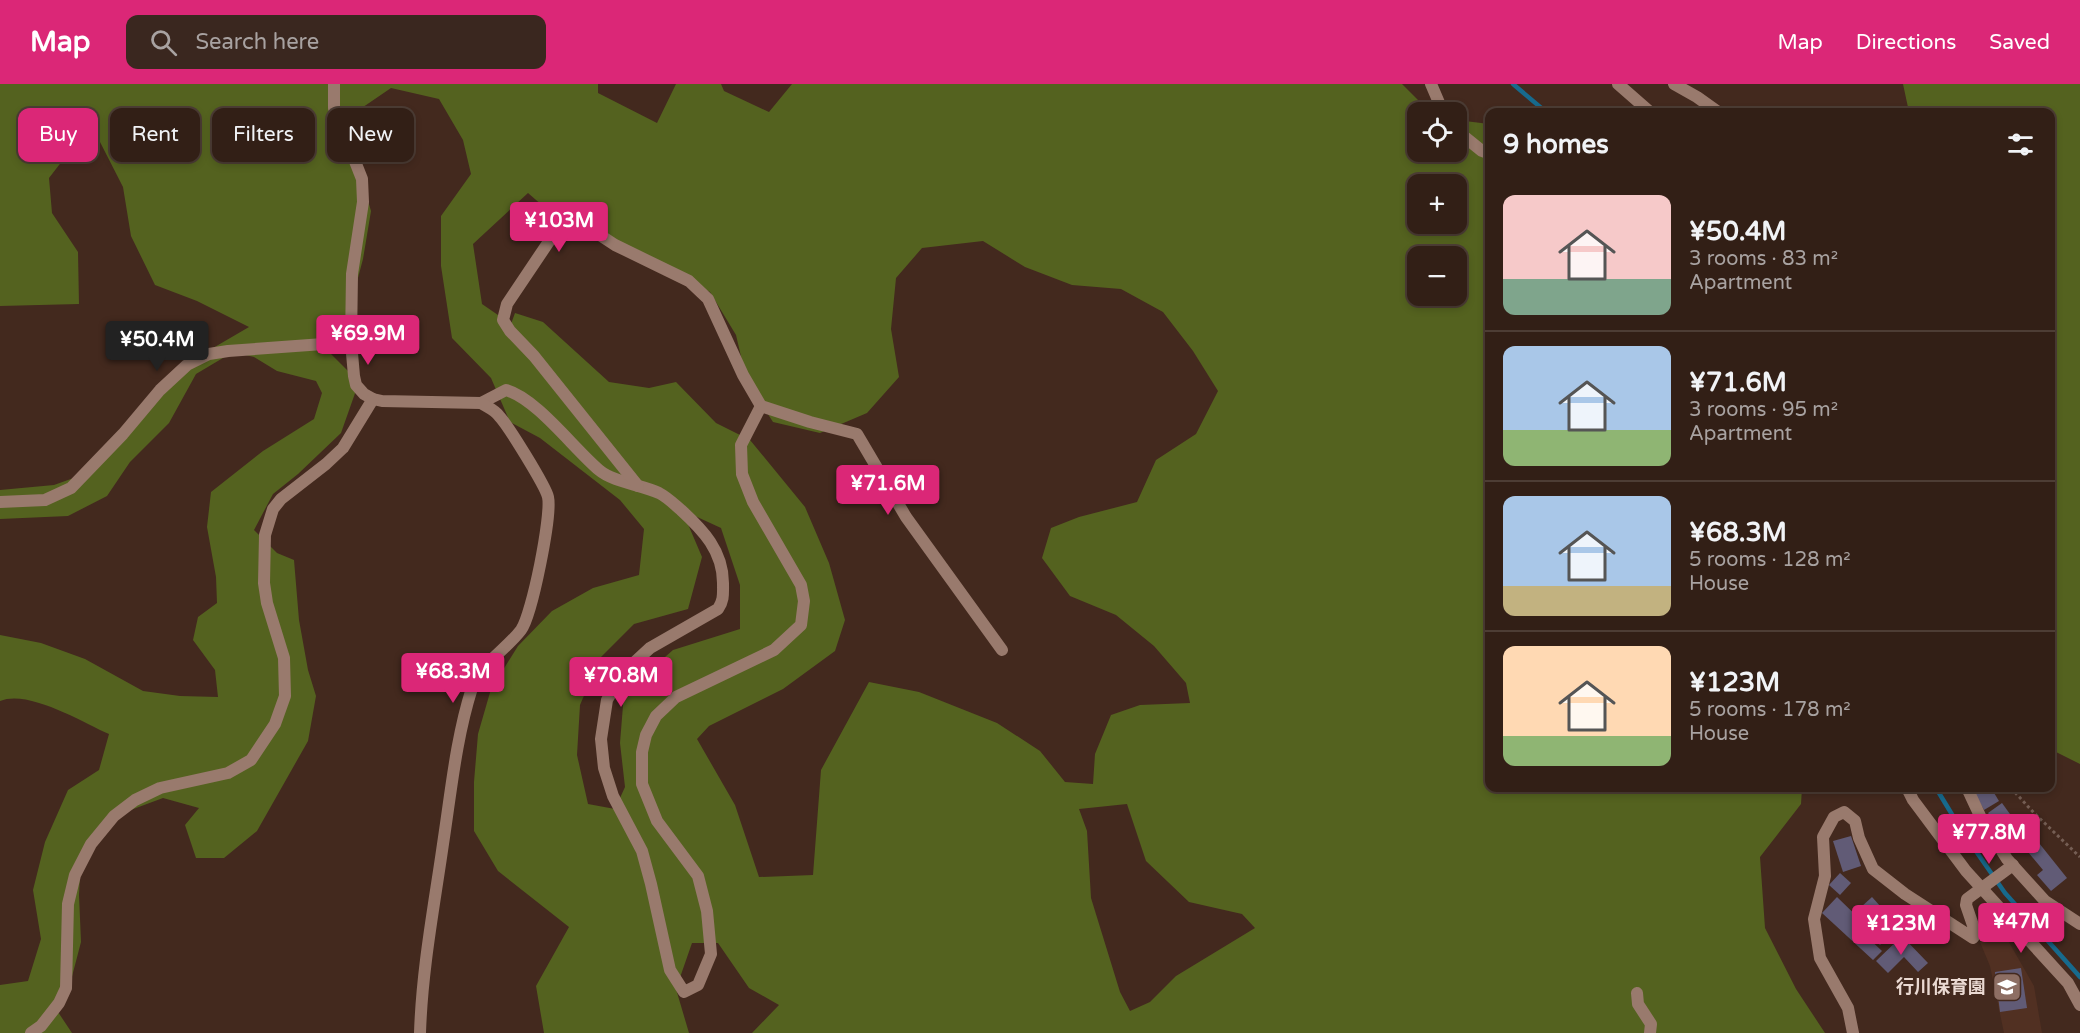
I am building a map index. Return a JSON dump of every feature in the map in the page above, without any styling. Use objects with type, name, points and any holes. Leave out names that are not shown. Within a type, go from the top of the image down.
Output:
[{"type":"street","points":[[334,84],[334,108],[362,179],[363,202],[352,274],[351,342],[356,385],[373,399],[382,401],[481,403],[506,390],[514,392],[534,407],[602,472],[659,493],[668,499],[700,528],[714,546],[723,568],[723,600],[718,609],[650,648],[623,673],[607,700],[601,739],[604,768],[613,796],[642,850],[670,970],[684,992],[698,985],[711,954],[707,911],[698,876],[657,821],[642,784],[642,752],[646,735],[656,716],[676,697],[774,650],[801,625],[804,602],[801,585],[753,502],[742,474],[741,445],[761,405]]},
{"type":"street","points":[[1431,84],[1438,102]]},
{"type":"street","points":[[1618,84],[1645,108]]},
{"type":"street","points":[[1674,84],[1712,108]]},
{"type":"street","points":[[1467,140],[1485,152]]},
{"type":"street","points":[[639,486],[503,320],[507,304],[562,222],[577,220],[615,245],[689,281],[708,299],[743,375],[761,405],[810,422],[857,434],[906,517],[1002,650]]},
{"type":"street","points":[[0,502],[45,500],[71,488],[123,434],[160,390],[187,365],[209,354],[351,342]]},
{"type":"street","points":[[31,1033],[41,1026],[59,1004],[66,988],[69,904],[75,875],[91,844],[114,816],[135,800],[160,788],[228,773],[251,760],[275,724],[285,696],[284,658],[266,593],[265,535],[273,509],[281,499],[343,448],[373,399]]},
{"type":"street","points":[[420,1033],[421,988],[458,749],[472,687],[480,672],[522,629],[528,616],[538,574],[548,509],[548,496],[516,440],[498,414],[481,403]]},
{"type":"street","points":[[1908,792],[1966,871],[2068,983],[2080,1005]]},
{"type":"street","points":[[1969,792],[1981,818],[2013,865],[2045,901],[2080,924]]},
{"type":"street","points":[[1853,1033],[1848,1008],[1820,958],[1814,919],[1825,876],[1823,837],[1833,817],[1844,812],[1855,821],[1859,838],[1873,869],[1905,894],[1973,938],[1976,934],[1966,905],[1967,899],[2013,865]]},
{"type":"street","points":[[1636,993],[1638,1004],[1651,1024],[1650,1033]]},
{"type":"path","points":[[2015,792],[2080,857]]},
{"type":"shaded area","points":[[1998,923],[2034,986],[2042,1033],[2004,1033],[1990,966],[1980,942]]},
{"type":"green space","points":[[0,84],[598,84],[598,93],[657,123],[676,84],[721,84],[724,91],[769,112],[792,84],[1402,84],[1420,102],[1407,102],[1407,162],[1467,162],[1467,121],[1485,124],[1485,792],[1802,792],[1801,804],[1760,857],[1765,928],[1796,989],[1825,1033],[752,1033],[779,1005],[749,988],[718,943],[692,943],[676,989],[689,1033],[544,1033],[536,986],[569,927],[498,871],[474,831],[474,782],[478,734],[491,689],[518,646],[552,611],[593,588],[639,575],[644,529],[620,500],[540,438],[510,422],[491,378],[452,338],[441,266],[441,216],[471,174],[463,140],[439,99],[391,88],[362,108],[327,108],[327,162],[357,162],[371,211],[363,259],[350,308],[331,354],[359,382],[341,433],[298,474],[273,494],[254,530],[277,553],[294,560],[299,620],[308,670],[316,696],[308,741],[257,831],[224,858],[196,858],[185,825],[199,808],[163,798],[128,811],[102,825],[81,858],[79,895],[81,942],[69,988],[54,1006],[72,1033],[0,1033],[0,985],[28,981],[41,939],[33,890],[45,842],[68,790],[99,770],[109,734],[40,703],[12,698],[0,701],[0,635],[41,643],[85,659],[143,691],[180,696],[218,697],[215,670],[193,640],[198,617],[217,603],[216,577],[207,527],[211,492],[263,451],[314,419],[322,393],[316,381],[277,371],[254,357],[233,352],[196,374],[169,423],[130,462],[107,496],[68,516],[0,519],[0,490],[54,485],[96,470],[189,362],[249,327],[197,301],[155,285],[131,236],[123,187],[110,162],[200,162],[200,108],[110,108],[110,162],[100,142],[98,143],[98,108],[18,108],[18,162],[61,162],[49,178],[52,213],[78,252],[79,304],[0,306]],"holes":[[[528,193],[559,220],[594,231],[710,292],[736,335],[747,382],[773,422],[820,433],[867,413],[899,377],[891,329],[896,278],[922,248],[983,241],[1025,267],[1072,285],[1121,289],[1163,312],[1193,351],[1218,391],[1196,434],[1156,460],[1137,502],[1079,517],[1051,528],[1042,558],[1070,596],[1116,615],[1154,646],[1186,683],[1190,703],[1140,705],[1111,715],[1095,754],[1093,784],[1065,782],[1040,751],[997,723],[919,692],[869,682],[821,770],[813,875],[759,877],[735,805],[697,739],[709,726],[783,689],[835,651],[845,620],[829,563],[805,507],[750,440],[716,423],[676,382],[649,388],[609,382],[543,322],[515,313],[511,324],[482,304],[473,244]],[[682,510],[721,528],[740,585],[740,629],[673,650],[624,693],[620,743],[625,787],[615,809],[588,804],[577,755],[580,705],[600,658],[634,624],[688,609],[702,557]],[[1127,804],[1146,861],[1189,902],[1242,914],[1255,928],[1176,976],[1150,1002],[1130,1011],[1120,992],[1091,898],[1087,831],[1079,809]]]},
{"type":"green space","points":[[1903,84],[2080,84],[2080,764],[2055,752],[2055,108],[1908,108]]},
{"type":"building","points":[[1974,792],[1993,792],[1999,801],[1984,810]]},
{"type":"building","points":[[2002,803],[2015,821],[2001,831],[1988,813]]},
{"type":"building","points":[[2017,822],[2032,842],[2019,851],[2004,831]]},
{"type":"building","points":[[1851,836],[1861,866],[1843,872],[1833,841]]},
{"type":"building","points":[[2039,843],[2067,878],[2051,891],[2037,875],[2043,870],[2028,852]]},
{"type":"building","points":[[1840,873],[1851,883],[1840,895],[1829,885]]},
{"type":"building","points":[[1837,897],[1870,929],[1865,935],[1882,951],[1873,960],[1822,913]]},
{"type":"building","points":[[1872,897],[1881,907],[1870,918],[1860,908]]},
{"type":"building","points":[[1885,921],[1894,930],[1880,945],[1871,936]]},
{"type":"building","points":[[1902,936],[1928,963],[1918,972],[1904,957],[1888,973],[1876,961]]},
{"type":"building","points":[[2021,968],[2027,1008],[2000,1012],[1995,972]]},
{"type":"waterway","points":[[1513,84],[1541,108]]},
{"type":"waterway","points":[[1938,792],[2005,893],[2080,977]]},
{"type":"place","name":"行川保育園","points":[[2007,987]]}]
